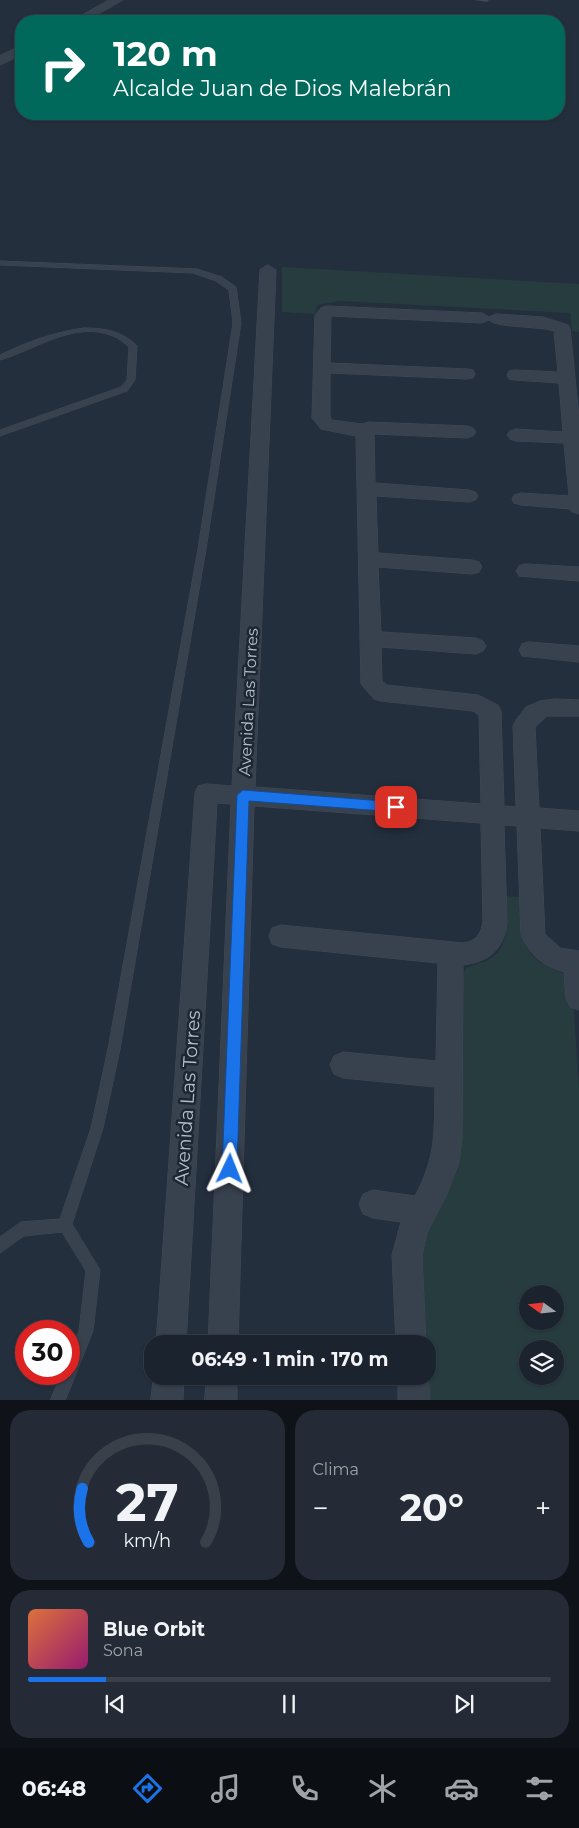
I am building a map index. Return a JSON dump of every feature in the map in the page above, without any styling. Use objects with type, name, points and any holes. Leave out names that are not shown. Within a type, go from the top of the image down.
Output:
[{"type":"street","points":[[89,15],[117,0]]},
{"type":"street","points":[[0,61],[15,53]]},
{"type":"street","name":"Avenida Las Torres","points":[[223,1335],[243,795],[268,270]]},
{"type":"street","points":[[281,936],[451,953],[477,952],[484,948],[493,937],[495,921],[490,711],[478,702],[381,693],[372,684],[365,434],[327,425],[321,418],[323,315],[327,311],[489,319],[543,322],[562,328],[579,508]]},
{"type":"street","points":[[322,368],[467,374]]},
{"type":"street","points":[[516,375],[567,378]]},
{"type":"street","points":[[361,432],[369,428],[467,432]]},
{"type":"street","points":[[516,435],[572,438]]},
{"type":"street","points":[[366,489],[469,496]]},
{"type":"street","points":[[521,499],[578,503]]},
{"type":"street","points":[[368,559],[472,567]]},
{"type":"street","points":[[526,571],[579,574]]},
{"type":"street","points":[[371,639],[476,646]]},
{"type":"street","points":[[529,650],[579,654]]},
{"type":"street","points":[[579,708],[552,707],[532,712],[524,726],[533,934],[536,942],[547,954],[563,962],[578,963],[579,998]]},
{"type":"street","name":"Avenida Las Torres","points":[[172,1335],[206,793],[243,795]]},
{"type":"street","points":[[243,795],[579,821]]},
{"type":"street","points":[[411,1335],[407,1255],[413,1229],[421,1211],[438,1184],[445,1162],[448,1138],[451,953]]},
{"type":"street","points":[[343,1064],[450,1076]]},
{"type":"street","points":[[373,1204],[421,1211]]},
{"type":"street","points":[[167,1400],[168,1385]]},
{"type":"street","points":[[221,1400],[222,1385]]},
{"type":"street","points":[[413,1385],[414,1400]]},
{"type":"lane","points":[[0,262],[194,271],[219,279],[233,289],[237,323],[202,549],[114,1050],[97,1128],[65,1225]]},
{"type":"lane","points":[[0,358],[53,336],[74,332],[99,330],[115,334],[133,346],[131,380],[124,389],[0,433]]},
{"type":"lane","points":[[0,1246],[20,1229],[65,1225]]},
{"type":"lane","points":[[65,1225],[93,1270],[86,1331],[80,1345]]},
{"type":"lane","points":[[57,1400],[63,1385]]},
{"type":"green space","points":[[282,267],[579,284],[579,332],[572,331],[570,313],[340,301],[317,305],[315,314],[282,312]]},
{"type":"green space","points":[[506,896],[520,897],[521,927],[526,946],[538,960],[564,974],[572,983],[579,1089],[579,1400],[426,1400],[427,1385],[436,1385],[436,1335],[424,1335],[420,1260],[424,1236],[451,1185],[459,1157],[461,982],[465,969],[491,958],[497,953],[505,939],[507,921]]},
{"type":"route","points":[[230,1169],[243,795],[396,807]]}]
